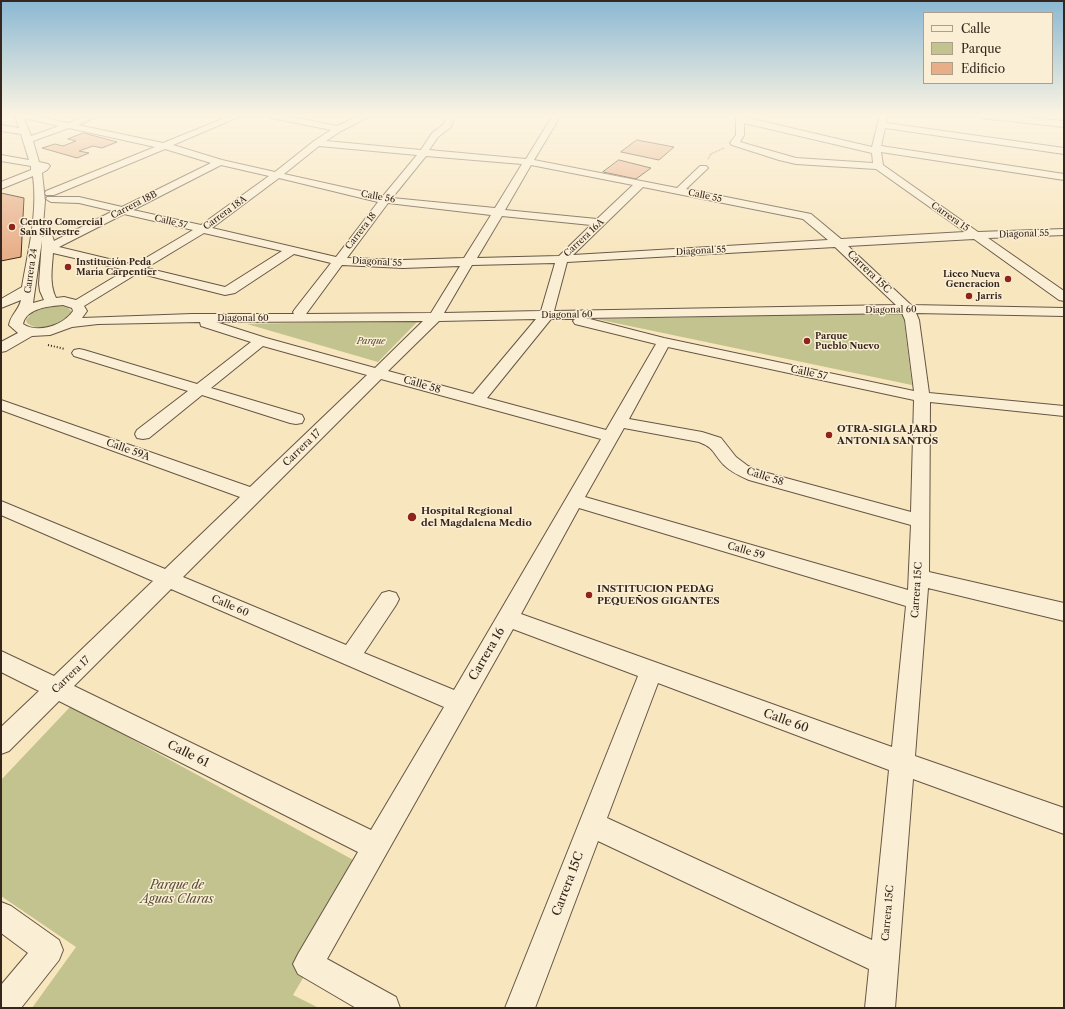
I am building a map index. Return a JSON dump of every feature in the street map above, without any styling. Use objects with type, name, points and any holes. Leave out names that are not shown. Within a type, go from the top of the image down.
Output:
[{"type":"street","points":[[17,162],[40,168]]},
{"type":"street","name":"Carrera 24","points":[[38,162],[51,196],[45,284],[46,292],[52,302]]},
{"type":"street","points":[[51,196],[129,162]]},
{"type":"street","name":"Calle 56","points":[[220,162],[385,200],[600,223]]},
{"type":"street","name":"Carrera 18B","points":[[48,248],[220,162]]},
{"type":"street","name":"Carrera 18A","points":[[70,323],[75,319],[79,308],[136,269],[203,229],[277,176],[294,162]]},
{"type":"street","name":"Carrera 18","points":[[300,312],[416,162]]},
{"type":"street","name":"Calle 55","points":[[529,162],[807,216]]},
{"type":"street","name":"Carrera 17","points":[[1,744],[438,313],[469,263],[498,211],[529,162]]},
{"type":"street","points":[[814,162],[878,166],[878,162]]},
{"type":"street","points":[[964,162],[1064,177]]},
{"type":"street","name":"Carrera 15","points":[[878,166],[1064,297]]},
{"type":"street","name":"Carrera 24","points":[[21,317],[28,288],[40,215],[40,168]]},
{"type":"street","points":[[1,186],[40,168]]},
{"type":"street","points":[[679,191],[703,168]]},
{"type":"street","name":"Carrera 16A","points":[[477,400],[550,313],[562,259],[640,184]]},
{"type":"street","name":"Calle 57","points":[[51,196],[79,200],[338,261]]},
{"type":"street","name":"Carrera 15C","points":[[807,216],[839,244],[904,306],[912,320],[922,397],[919,578],[880,1008]]},
{"type":"street","name":"Diagonal 55","points":[[338,261],[403,264],[469,263],[839,244],[976,235],[1062,233]]},
{"type":"street","points":[[48,248],[224,291],[231,290],[292,250]]},
{"type":"street","points":[[1,304],[22,294],[28,288]]},
{"type":"street","points":[[1,320],[21,317],[52,302]]},
{"type":"street","name":"Diagonal 60","points":[[52,302],[64,302],[79,308],[438,313],[550,313],[904,306],[1064,307]]},
{"type":"street","name":"Diagonal 60","points":[[904,306],[1064,312]]},
{"type":"street","name":"Diagonal 60","points":[[70,323],[98,320],[438,313]]},
{"type":"street","name":"Calle 57","points":[[550,313],[664,342],[922,397],[1064,411]]},
{"type":"street","points":[[1,314],[21,317]]},
{"type":"street","points":[[21,317],[20,330],[29,332],[54,330],[70,323]]},
{"type":"street","name":"Calle 58","points":[[192,318],[261,341],[477,400],[615,429],[702,437],[715,442],[730,461],[742,470],[756,476],[921,521]]},
{"type":"street","points":[[234,332],[238,322],[246,318]]},
{"type":"street","points":[[1,348],[29,332]]},
{"type":"street","points":[[143,434],[198,389],[261,341]]},
{"type":"street","name":"Carrera 16","points":[[385,1008],[308,964],[576,501],[664,342]]},
{"type":"street","points":[[79,353],[296,419]]},
{"type":"street","name":"Calle 59A","points":[[1,405],[254,495]]},
{"type":"street","name":"Calle 59","points":[[576,501],[917,600]]},
{"type":"street","name":"Calle 60","points":[[1,508],[459,703]]},
{"type":"street","points":[[919,578],[1064,612]]},
{"type":"street","points":[[350,656],[389,599]]},
{"type":"street","name":"Calle 60","points":[[508,618],[1064,821]]},
{"type":"street","name":"Calle 61","points":[[1,661],[375,846]]},
{"type":"street","name":"Carrera 15C","points":[[520,1008],[651,671]]},
{"type":"street","points":[[591,824],[884,961]]},
{"type":"street","points":[[1,916],[49,950],[2,1008]]},
{"type":"path","points":[[703,168],[706,162]]},
{"type":"green space","points":[[52,306],[63,306],[71,311],[71,314],[62,321],[50,326],[38,327],[27,323],[26,320],[32,313]]},
{"type":"green space","name":"Parque Pueblo Nuevo","points":[[903,313],[912,385],[596,319]]},
{"type":"green space","name":"Parque","points":[[419,320],[378,362],[247,324]]},
{"type":"green space","name":"Parque de Aguas Claras","points":[[71,706],[368,868],[293,995],[319,1008],[32,1008],[76,947],[1,896],[1,780]]},
{"type":"building","points":[[616,162],[627,162],[651,168],[636,179],[603,172]]},
{"type":"building","name":"Centro Comercial San Silvestre","points":[[1,193],[24,198],[21,257],[1,261]]},
{"type":"place","name":"Centro Comercial San Silvestre","points":[[12,227]]},
{"type":"place","name":"Institución Peda María Carpentier","points":[[68,267]]},
{"type":"place","name":"Liceo Nueva Generacion","points":[[1008,279]]},
{"type":"place","name":"Jarris","points":[[969,296]]},
{"type":"place","name":"Parque Pueblo Nuevo","points":[[807,341]]},
{"type":"place","name":"OTRA-SIGLA JARD ANTONIA SANTOS","points":[[829,435]]},
{"type":"place","name":"Hospital Regional del Magdalena Medio","points":[[412,517]]},
{"type":"place","name":"INSTITUCION PEDAG PEQUEÑOS GIGANTES","points":[[589,595]]}]
